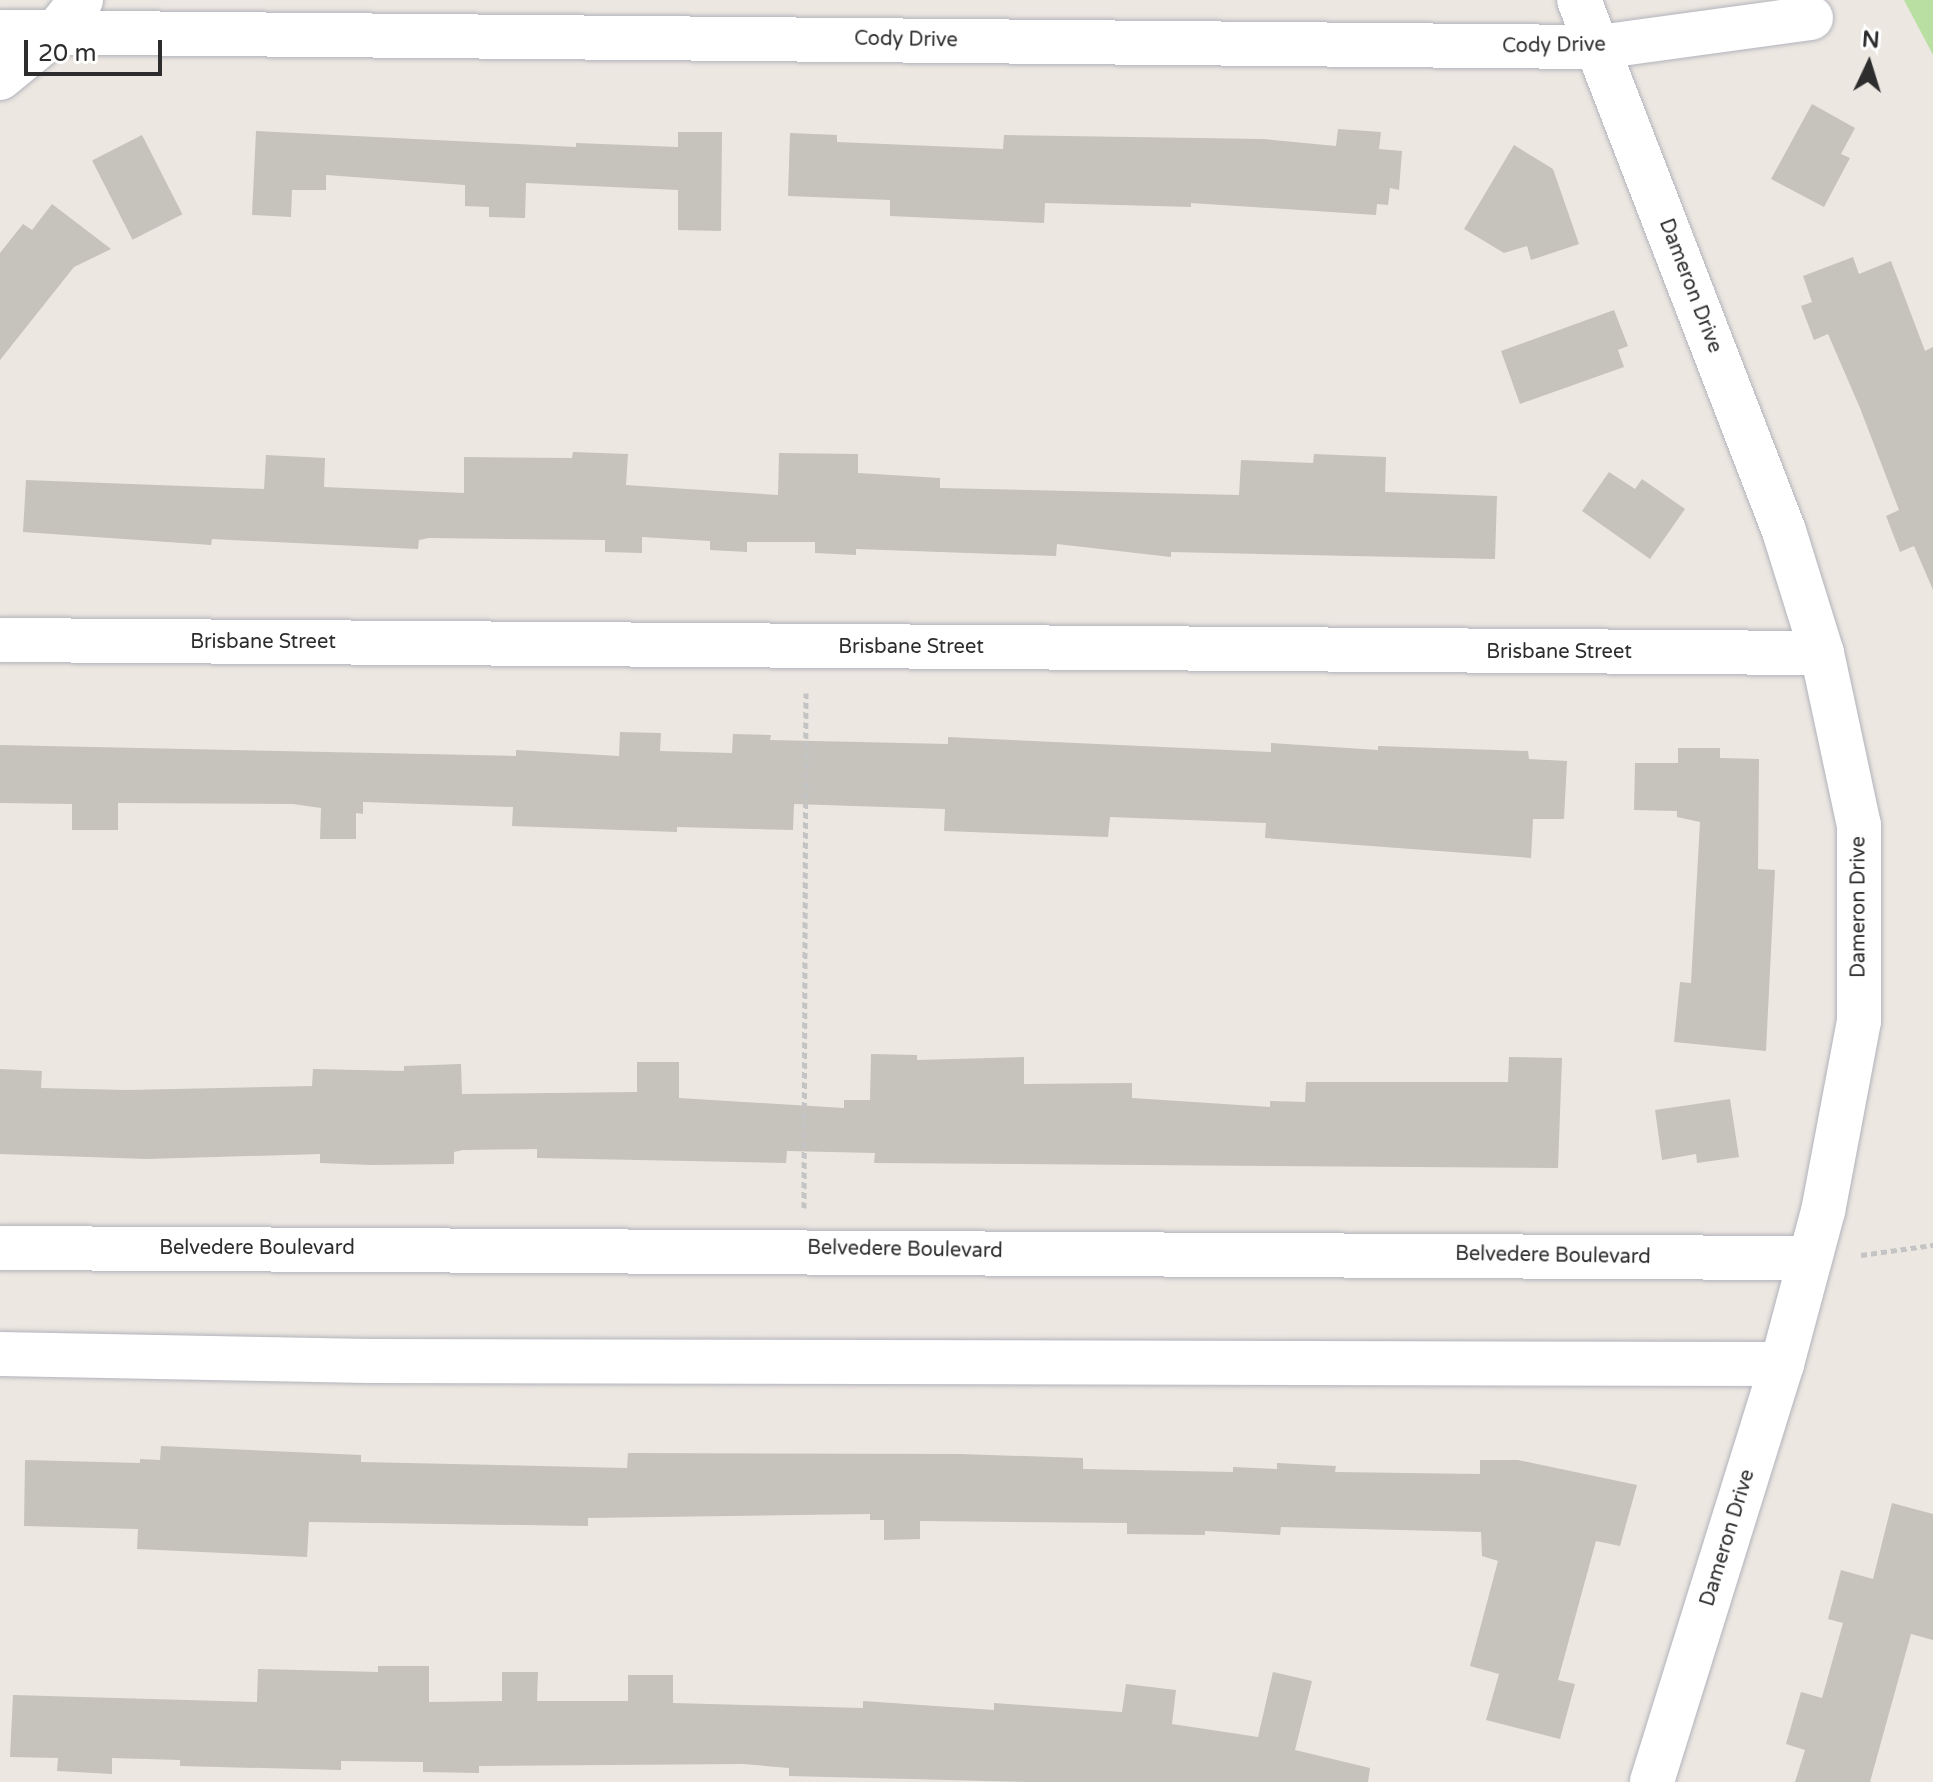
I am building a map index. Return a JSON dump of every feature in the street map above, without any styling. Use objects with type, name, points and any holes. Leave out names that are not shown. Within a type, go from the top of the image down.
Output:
[{"type":"street","name":"Dameron Drive","points":[[1579,0],[1784,531],[1822,653],[1859,825],[1859,1021],[1810,1258],[1782,1364],[1652,1782]]},
{"type":"street","name":"Cody Drive","points":[[0,32],[68,16],[1599,47],[1811,18]]},
{"type":"street","points":[[0,78],[68,16]]},
{"type":"street","name":"Brisbane Street","points":[[0,640],[1822,653]]},
{"type":"street","name":"Belvedere Boulevard","points":[[0,1248],[804,1249],[1810,1258]]},
{"type":"street","points":[[0,1354],[369,1361],[1782,1364]]},
{"type":"path","points":[[804,1249],[806,693]]},
{"type":"path","points":[[1861,1255],[1933,1245]]},
{"type":"green space","points":[[1904,0],[1933,0],[1933,55]]},
{"type":"building","points":[[1812,104],[1855,128],[1841,154],[1850,158],[1824,207],[1771,179]]},
{"type":"building","points":[[1338,129],[1381,132],[1379,149],[1402,151],[1399,190],[1390,188],[1388,205],[1377,204],[1376,215],[1191,203],[1191,207],[1045,203],[1044,223],[890,216],[890,200],[788,196],[790,133],[837,135],[837,142],[1003,149],[1004,135],[1263,139],[1336,146]]},
{"type":"building","points":[[256,131],[576,147],[576,143],[678,147],[678,132],[722,132],[721,231],[678,230],[678,190],[526,183],[525,218],[489,217],[489,207],[465,206],[465,185],[326,175],[326,190],[292,190],[291,217],[252,215]]},
{"type":"building","points":[[142,135],[182,214],[133,240],[92,160]]},
{"type":"building","points":[[1514,145],[1553,169],[1579,244],[1531,260],[1527,246],[1504,253],[1464,229]]},
{"type":"building","points":[[52,204],[111,249],[74,267],[0,360],[0,253],[23,224],[32,230]]},
{"type":"building","points":[[1853,257],[1859,274],[1891,261],[1925,351],[1933,347],[1933,590],[1914,546],[1900,552],[1886,516],[1899,510],[1860,408],[1828,334],[1814,340],[1801,306],[1812,302],[1803,276]]},
{"type":"building","points":[[1614,310],[1628,346],[1618,350],[1624,367],[1520,404],[1501,351]]},
{"type":"building","points":[[573,452],[628,454],[626,485],[778,495],[779,453],[858,454],[858,473],[940,478],[940,488],[1239,495],[1241,460],[1313,463],[1314,454],[1386,457],[1385,492],[1497,496],[1495,559],[1171,552],[1171,557],[1057,544],[1056,556],[856,549],[856,555],[815,553],[815,542],[747,542],[747,552],[710,550],[710,541],[642,537],[642,553],[605,552],[605,540],[429,538],[419,540],[418,549],[212,539],[211,545],[23,532],[26,480],[264,489],[266,455],[325,458],[324,487],[464,493],[464,457],[572,458]]},
{"type":"building","points":[[1609,472],[1635,489],[1642,479],[1685,509],[1650,559],[1582,511]]},
{"type":"building","points":[[620,732],[661,733],[660,751],[732,753],[733,734],[771,735],[770,740],[948,744],[948,737],[1271,752],[1271,743],[1378,750],[1378,746],[1528,751],[1529,759],[1567,761],[1564,819],[1533,819],[1531,858],[1265,838],[1266,823],[1110,817],[1108,837],[944,831],[945,809],[794,804],[793,830],[677,827],[677,832],[512,826],[513,807],[363,802],[363,814],[356,813],[356,839],[320,839],[321,808],[293,804],[118,803],[118,830],[72,830],[72,804],[0,803],[0,745],[516,756],[516,750],[619,756]]},
{"type":"building","points":[[1678,748],[1720,748],[1720,758],[1759,759],[1758,869],[1775,870],[1766,1051],[1674,1042],[1680,982],[1691,983],[1700,822],[1677,817],[1677,811],[1634,810],[1635,763],[1678,763]]},
{"type":"building","points":[[871,1054],[917,1055],[917,1060],[1024,1057],[1024,1084],[1132,1083],[1132,1098],[1270,1107],[1270,1101],[1305,1102],[1306,1082],[1508,1082],[1509,1057],[1562,1058],[1558,1168],[874,1163],[875,1153],[787,1151],[786,1163],[537,1158],[537,1149],[463,1150],[454,1152],[454,1164],[371,1165],[320,1163],[320,1154],[147,1159],[0,1154],[0,1069],[42,1071],[41,1088],[127,1090],[312,1086],[313,1069],[404,1071],[404,1066],[461,1064],[462,1094],[637,1092],[637,1062],[679,1062],[679,1098],[844,1108],[844,1100],[870,1100]]},
{"type":"building","points":[[1730,1099],[1739,1157],[1697,1163],[1696,1154],[1662,1160],[1655,1110]]},
{"type":"building","points":[[161,1446],[361,1455],[361,1462],[627,1468],[628,1453],[960,1454],[1083,1458],[1083,1469],[1233,1472],[1233,1467],[1277,1469],[1277,1463],[1336,1466],[1335,1472],[1480,1474],[1480,1460],[1518,1460],[1637,1485],[1620,1546],[1596,1541],[1558,1680],[1575,1684],[1560,1739],[1486,1720],[1499,1674],[1470,1666],[1498,1561],[1482,1556],[1481,1532],[1281,1527],[1280,1535],[1205,1531],[1205,1535],[1127,1534],[1127,1523],[920,1521],[920,1539],[884,1540],[884,1520],[870,1520],[870,1514],[588,1518],[588,1526],[309,1522],[307,1557],[137,1549],[138,1529],[24,1526],[25,1460],[140,1463],[140,1459],[160,1460]]},
{"type":"building","points":[[1892,1503],[1933,1514],[1933,1640],[1911,1634],[1870,1782],[1795,1782],[1805,1750],[1786,1744],[1801,1692],[1822,1698],[1843,1623],[1828,1619],[1841,1570],[1873,1579]]},
{"type":"building","points":[[378,1666],[429,1666],[429,1702],[502,1701],[502,1672],[538,1672],[537,1701],[628,1701],[628,1675],[673,1675],[673,1703],[863,1708],[863,1701],[994,1710],[994,1703],[1122,1712],[1126,1684],[1176,1690],[1172,1724],[1258,1737],[1273,1672],[1312,1681],[1295,1750],[1370,1768],[1368,1782],[1031,1782],[789,1776],[789,1768],[743,1764],[479,1766],[479,1773],[423,1772],[423,1762],[341,1761],[341,1770],[180,1766],[180,1760],[112,1758],[112,1774],[57,1771],[58,1758],[10,1757],[13,1695],[257,1702],[258,1669],[378,1672]]}]
